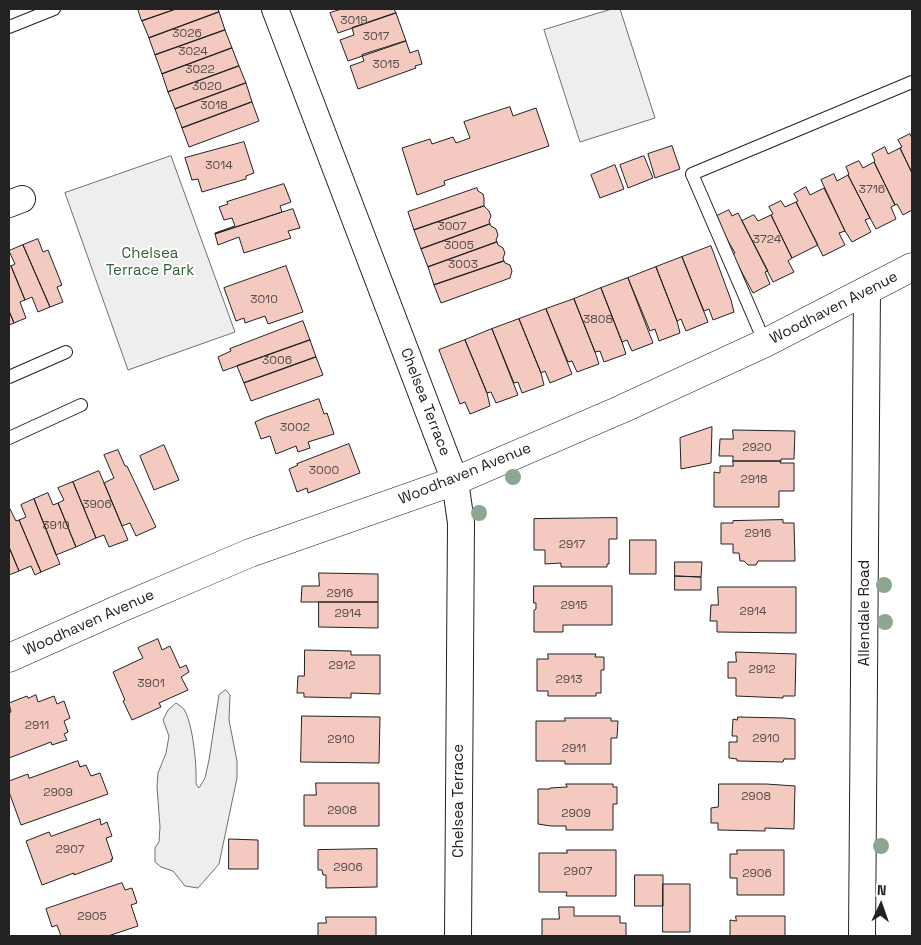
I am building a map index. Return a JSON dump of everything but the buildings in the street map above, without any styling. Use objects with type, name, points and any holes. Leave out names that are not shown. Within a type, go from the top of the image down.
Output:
[{"type":"street","name":"Chelsea Terrace","points":[[275,9],[455,481],[461,523],[458,936]]},
{"type":"street","name":"Woodhaven Avenue","points":[[9,658],[121,608],[250,554],[455,481],[622,409],[765,343],[912,267]]},
{"type":"street","name":"Allendale Road","points":[[862,936],[867,290]]},
{"type":"lane","points":[[9,27],[54,9]]},
{"type":"lane","points":[[765,343],[692,174],[912,82]]},
{"type":"lane","points":[[9,377],[66,352]]},
{"type":"lane","points":[[10,435],[81,405]]},
{"type":"green space","points":[[612,9],[620,9],[655,118],[580,142],[544,30]]},
{"type":"green space","name":"Chelsea Terrace Park","points":[[171,156],[235,332],[128,370],[65,193]]},
{"type":"green space","points":[[226,690],[230,695],[229,720],[237,761],[237,778],[219,864],[198,888],[185,886],[173,871],[161,867],[155,862],[155,848],[159,842],[160,827],[157,787],[158,773],[166,753],[169,736],[163,720],[168,710],[176,703],[185,711],[192,736],[196,784],[199,788],[205,778],[209,760],[219,695]]}]
